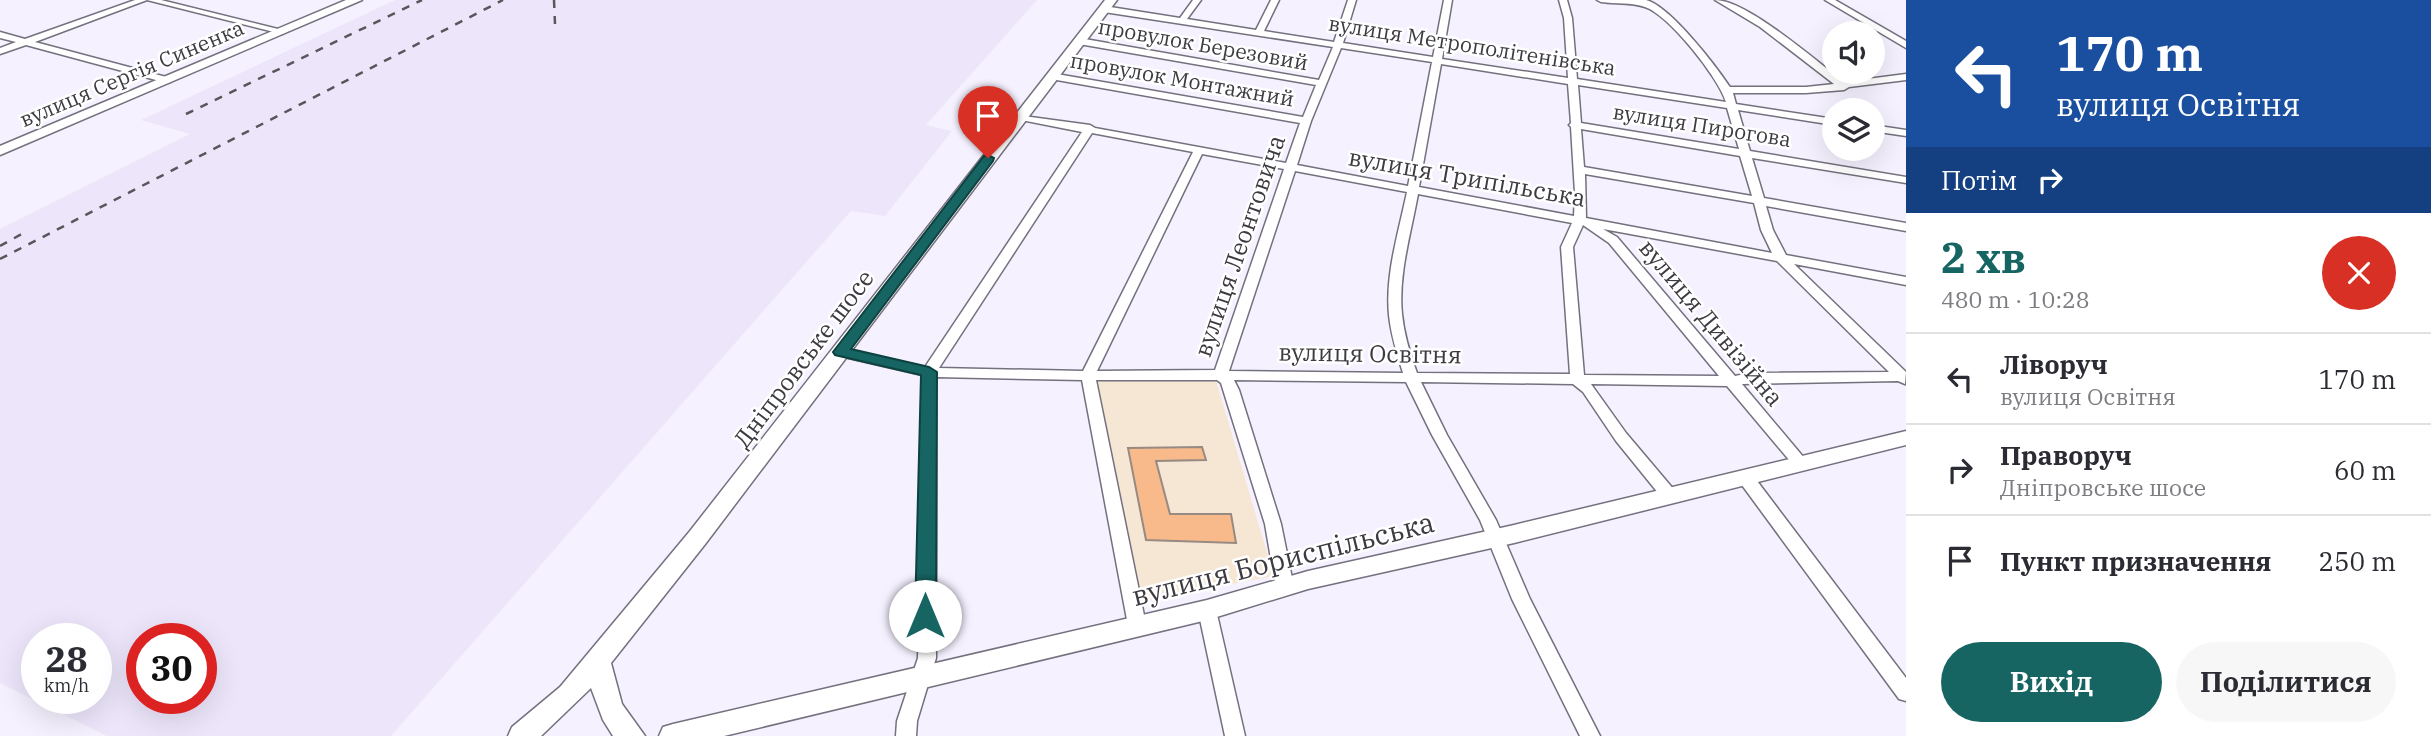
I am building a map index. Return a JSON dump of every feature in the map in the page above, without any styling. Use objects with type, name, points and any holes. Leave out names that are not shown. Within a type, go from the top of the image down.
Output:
[{"type":"street","points":[[0,51],[143,0]]},
{"type":"street","points":[[151,0],[282,32]]},
{"type":"street","name":"вулиця Сергія Синенка","points":[[0,151],[356,0]]},
{"type":"street","points":[[1182,21],[1197,0]]},
{"type":"street","points":[[1259,33],[1275,0]]},
{"type":"street","name":"вулиця Леонтовича","points":[[1285,588],[1273,524],[1232,390],[1220,375],[1306,121],[1338,45],[1352,0]]},
{"type":"street","points":[[1448,0],[1439,61],[1411,190],[1393,302],[1399,348],[1411,378],[1495,538],[1517,590],[1590,736]]},
{"type":"street","points":[[1563,0],[1568,18],[1581,193],[1580,219],[1567,247],[1577,380],[1588,389],[1622,437],[1669,495]]},
{"type":"street","points":[[1601,0],[1642,2],[1660,12],[1712,66],[1727,90],[1733,106],[1759,201],[1781,258],[1904,378]]},
{"type":"street","points":[[1719,0],[1763,25],[1844,87]]},
{"type":"street","points":[[1829,0],[1906,45]]},
{"type":"street","name":"вулиця Метрополітенівська","points":[[1107,5],[1182,21],[1822,120]]},
{"type":"street","name":"Дніпровське шосе","points":[[522,736],[569,695],[598,663],[1107,5]]},
{"type":"street","points":[[0,35],[167,80]]},
{"type":"street","name":"провулок Березовий","points":[[1079,41],[1322,83]]},
{"type":"street","name":"провулок Монтажний","points":[[1051,76],[1306,121]]},
{"type":"street","points":[[1727,90],[1844,87],[1906,78]]},
{"type":"street","name":"вулиця Трипільська","points":[[1020,117],[1906,281]]},
{"type":"street","name":"вулиця Пирогова","points":[[1574,125],[1906,180]]},
{"type":"street","points":[[906,736],[907,721],[927,658],[929,372],[1090,128]]},
{"type":"street","points":[[1885,130],[1906,133]]},
{"type":"street","points":[[1137,625],[1088,376],[1199,150]]},
{"type":"street","points":[[1578,169],[1906,227]]},
{"type":"street","name":"вулиця Дивізійна","points":[[1580,219],[1613,240],[1800,463]]},
{"type":"street","name":"вулиця Освітня","points":[[840,352],[929,372],[1088,376],[1730,381],[1749,377],[1904,378]]},
{"type":"street","name":"вулиця Бориспільська","points":[[673,736],[1207,610],[1285,588],[1906,438]]},
{"type":"street","points":[[1745,477],[1906,693]]},
{"type":"street","points":[[1207,610],[1235,736]]},
{"type":"street","points":[[598,663],[606,700],[620,726],[631,736]]},
{"type":"shaded area","points":[[395,0],[1037,0],[926,125],[952,131],[885,216],[851,211],[391,736],[107,736],[63,714],[112,714],[112,623],[21,623],[21,693],[0,683],[0,229],[190,134],[141,120]]},
{"type":"shaded area","points":[[1215,377],[1274,576],[1138,602],[1097,380]]},
{"type":"building","points":[[1202,447],[1206,460],[1156,461],[1170,514],[1231,514],[1236,543],[1146,540],[1128,448]]},
{"type":"railway","points":[[186,114],[422,0]]},
{"type":"railway","points":[[0,259],[503,0]]},
{"type":"railway","points":[[554,0],[555,24]]},
{"type":"railway","points":[[0,246],[27,231]]},
{"type":"route","points":[[925,616],[929,372],[840,352],[988,158]]}]
